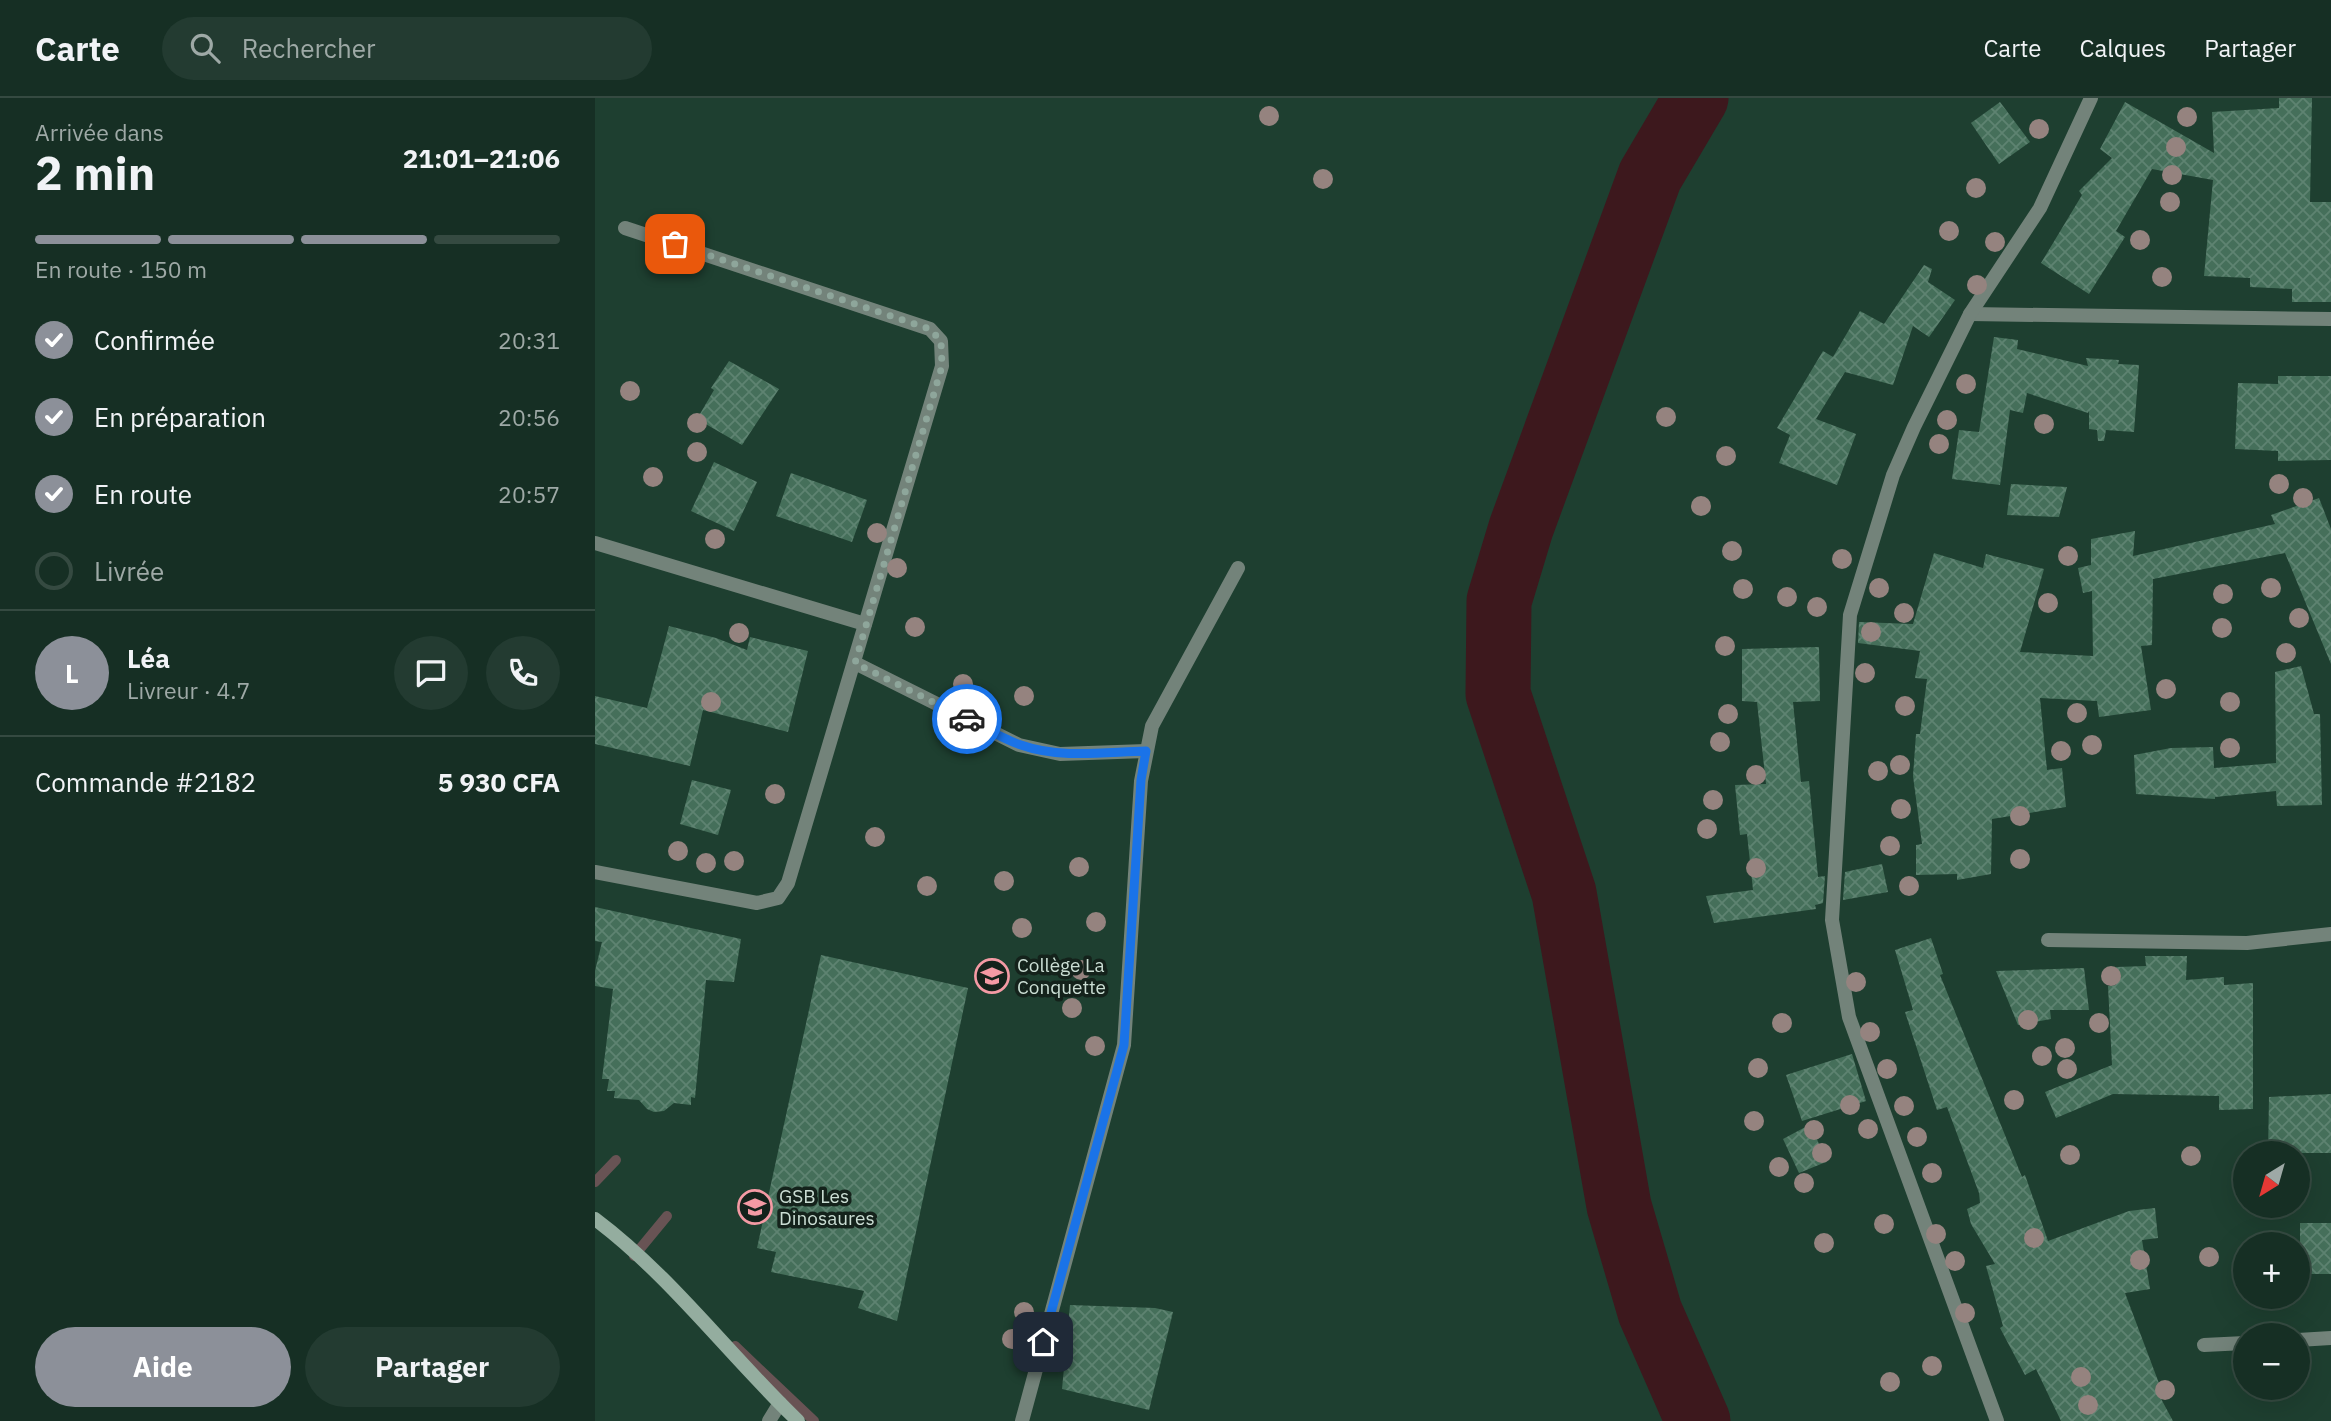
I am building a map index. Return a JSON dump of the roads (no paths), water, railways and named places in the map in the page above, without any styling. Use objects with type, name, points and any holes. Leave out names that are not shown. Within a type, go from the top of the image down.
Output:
[{"type":"main road","points":[[595,1219],[622,1239],[680,1296],[798,1421]]},
{"type":"street","points":[[1997,1421],[1849,1017],[1832,920],[1850,615],[1893,475],[1971,314],[2041,208],[2091,98]]},
{"type":"street","points":[[595,872],[757,904],[778,898],[788,883],[942,366],[941,341],[930,329],[625,228]]},
{"type":"street","points":[[1971,314],[2331,319]]},
{"type":"street","points":[[595,543],[865,624]]},
{"type":"street","points":[[1021,1421],[1124,1045],[1141,780],[1152,726],[1238,568]]},
{"type":"street","points":[[855,663],[1019,745],[1060,754],[1146,751]]},
{"type":"street","points":[[2048,940],[2247,943],[2331,934]]},
{"type":"street","points":[[2310,1339],[2331,1338]]},
{"type":"street","points":[[2204,1345],[2233,1344]]},
{"type":"street","points":[[769,1421],[780,1403]]},
{"type":"waterway","points":[[1696,98],[1650,176],[1521,528],[1499,601],[1498,694],[1564,893],[1619,1206],[1650,1312],[1698,1421]]},
{"type":"waterway","points":[[595,1182],[616,1160]]},
{"type":"waterway","points":[[634,1256],[667,1216]]},
{"type":"waterway","points":[[735,1346],[814,1421]]},
{"type":"place","name":"Collège La Conquette","points":[[992,976]]},
{"type":"place","name":"GSB Les Dinosaures","points":[[755,1207]]}]
